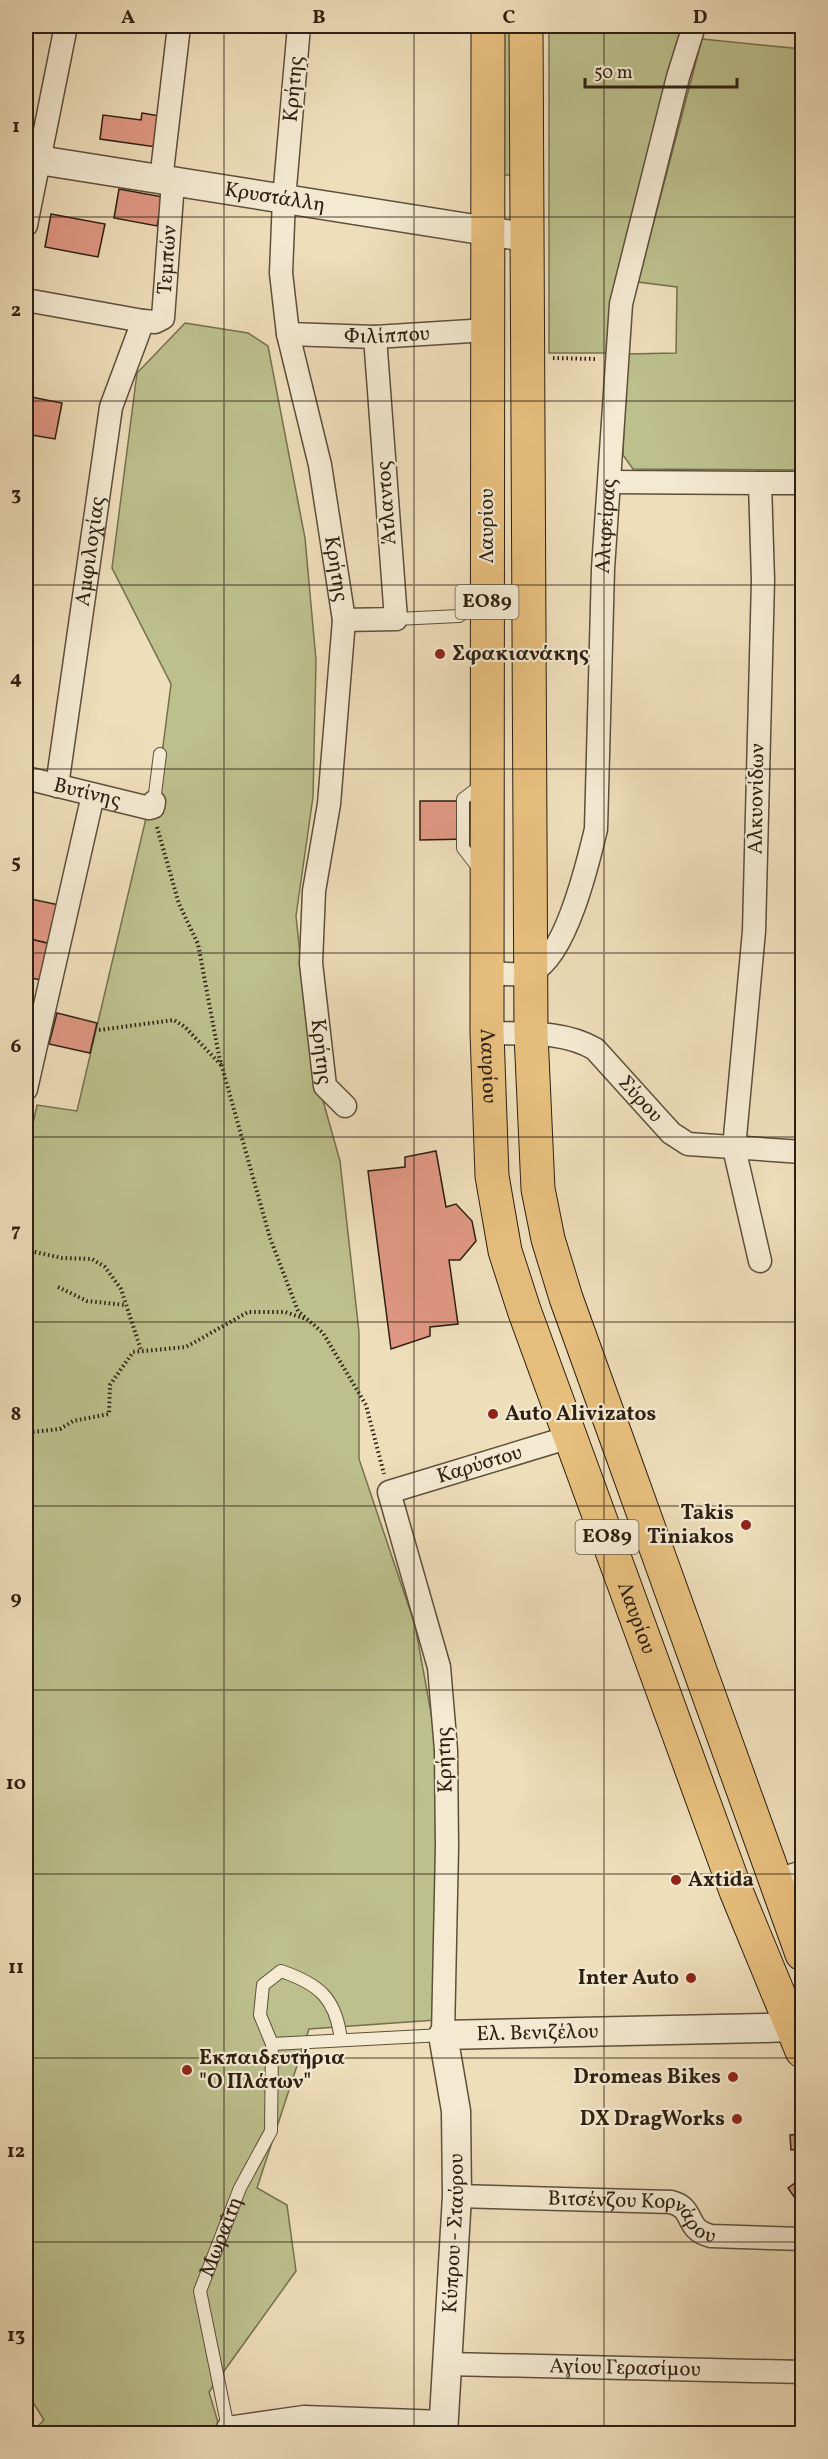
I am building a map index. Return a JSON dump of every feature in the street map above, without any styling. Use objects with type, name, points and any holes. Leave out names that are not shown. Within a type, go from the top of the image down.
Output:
[{"type":"main road","name":"Λαυρίου","points":[[488,26],[486,973],[492,1176],[503,1241],[524,1310],[736,1891],[799,2034]]},
{"type":"main road","name":"Λαυρίου","points":[[526,26],[525,237],[528,357],[531,1034],[536,1175],[548,1239],[566,1298],[790,1876],[799,1934]]},
{"type":"street","points":[[26,225],[32,159],[66,26]]},
{"type":"street","name":"Τεμπών","points":[[143,321],[155,322],[163,318],[167,181],[179,26]]},
{"type":"street","name":"Κρήτης","points":[[299,26],[284,199],[281,273],[288,334],[320,465],[344,620],[329,804],[314,891],[311,963],[325,1086],[345,1106]]},
{"type":"street","name":"Αλιφείρας","points":[[531,973],[548,960],[569,918],[587,866],[596,829],[600,635],[616,359],[625,282],[678,77],[694,26]]},
{"type":"street","name":"Κρυστάλλη","points":[[32,159],[525,237]]},
{"type":"street","points":[[26,300],[143,321]]},
{"type":"street","name":"Αμφιλοχίας","points":[[57,786],[111,407],[143,321]]},
{"type":"street","name":"Φιλίππου","points":[[288,334],[375,337],[486,330]]},
{"type":"street","name":"Άτλαντος","points":[[375,337],[396,619]]},
{"type":"street","points":[[610,482],[802,483]]},
{"type":"street","name":"Αλκυονίδων","points":[[760,483],[763,580],[754,931],[734,1148],[760,1261]]},
{"type":"street","points":[[344,620],[396,619]]},
{"type":"street","name":"Βυτίνης","points":[[26,778],[93,795],[152,805]]},
{"type":"street","points":[[26,1089],[93,795]]},
{"type":"street","points":[[486,973],[531,973]]},
{"type":"street","name":"Σύρου","points":[[487,1033],[574,1038],[595,1049],[671,1133],[688,1144],[802,1152]]},
{"type":"street","name":"Καρύστου","points":[[389,1492],[570,1437]]},
{"type":"street","name":"Κρήτης","points":[[389,1492],[439,1667],[446,1750],[447,1847],[443,2035]]},
{"type":"street","name":"Ελ. Βενιζέλου","points":[[443,2035],[799,2034]]},
{"type":"street","name":"Κύπρου - Σταύρου","points":[[443,2035],[456,2111],[457,2196],[443,2428]]},
{"type":"street","name":"Βιτσένζου Κορνάρου","points":[[457,2196],[671,2202],[680,2204],[687,2210],[691,2226],[699,2234],[802,2239]]},
{"type":"street","name":"Αγίου Γερασίμου","points":[[448,2364],[802,2372]]},
{"type":"street","points":[[229,2430],[304,2417],[443,2428]]},
{"type":"lane","points":[[396,619],[459,616],[487,596]]},
{"type":"lane","points":[[152,805],[160,754]]},
{"type":"lane","points":[[272,2044],[260,2015],[263,1985],[281,1971],[306,1980],[327,1996],[339,2018],[341,2040]]},
{"type":"lane","name":"Ελ. Βενιζέλου","points":[[272,2044],[443,2035]]},
{"type":"lane","name":"Μωραΐτη","points":[[229,2430],[200,2291],[240,2188],[271,2131],[272,2044]]},
{"type":"path","points":[[528,357],[616,359]]},
{"type":"path","points":[[152,805],[178,904],[198,944],[222,1066],[270,1238],[298,1311],[323,1333],[366,1405],[389,1492]]},
{"type":"path","points":[[99,1030],[174,1020],[185,1027],[222,1066]]},
{"type":"path","points":[[26,1250],[62,1258],[96,1261],[105,1267],[121,1289],[141,1350]]},
{"type":"path","points":[[58,1287],[87,1301],[125,1305]]},
{"type":"path","points":[[33,1432],[60,1429],[73,1421],[110,1414],[109,1391],[113,1378],[127,1358],[141,1350],[186,1347],[248,1312],[285,1312],[307,1319]]},
{"type":"green space","points":[[503,26],[510,26],[512,175],[504,175]]},
{"type":"green space","points":[[549,26],[685,26],[611,353],[549,353]]},
{"type":"green space","points":[[702,39],[802,49],[802,470],[633,469],[623,455],[626,354],[676,353],[677,287],[638,282]]},
{"type":"green space","points":[[185,323],[248,333],[268,346],[305,538],[316,660],[313,797],[296,916],[311,1058],[340,1161],[359,1332],[359,1459],[415,1625],[437,1746],[436,2020],[309,2029],[257,2188],[287,2205],[296,2271],[209,2392],[221,2433],[31,2433],[44,2420],[26,2391],[26,1156],[37,1105],[77,1111],[163,746],[171,684],[112,568],[137,373]]},
{"type":"building","points":[[142,113],[160,116],[156,147],[100,139],[103,115],[141,120]]},
{"type":"building","points":[[119,189],[163,197],[157,226],[114,218]]},
{"type":"building","points":[[51,214],[105,224],[98,257],[45,247]]},
{"type":"building","points":[[26,396],[62,403],[55,439],[26,434]]},
{"type":"building","points":[[420,801],[469,801],[469,839],[420,840]]},
{"type":"building","points":[[26,898],[64,906],[55,945],[26,938]]},
{"type":"building","points":[[26,938],[55,945],[46,981],[26,977]]},
{"type":"building","points":[[57,1013],[97,1023],[90,1053],[49,1044]]},
{"type":"building","points":[[436,1151],[446,1207],[456,1204],[472,1221],[476,1241],[460,1260],[449,1260],[458,1324],[430,1327],[430,1336],[391,1349],[368,1171],[405,1167],[405,1157]]},
{"type":"building","points":[[802,2134],[802,2149],[791,2150],[790,2135]]},
{"type":"building","points":[[802,2178],[802,2208],[788,2188]]},
{"type":"place","name":"Σφακιανάκης","points":[[440,654]]},
{"type":"place","name":"Auto Alivizatos","points":[[493,1414]]},
{"type":"place","name":"Takis Tiniakos","points":[[746,1525]]},
{"type":"place","name":"Axtida","points":[[676,1880]]},
{"type":"place","name":"Inter Auto","points":[[691,1978]]},
{"type":"place","name":"Εκπαιδευτήρια \"Ο Πλάτων\"","points":[[187,2070]]},
{"type":"place","name":"Dromeas Bikes","points":[[733,2077]]},
{"type":"place","name":"DX DragWorks","points":[[737,2119]]}]
